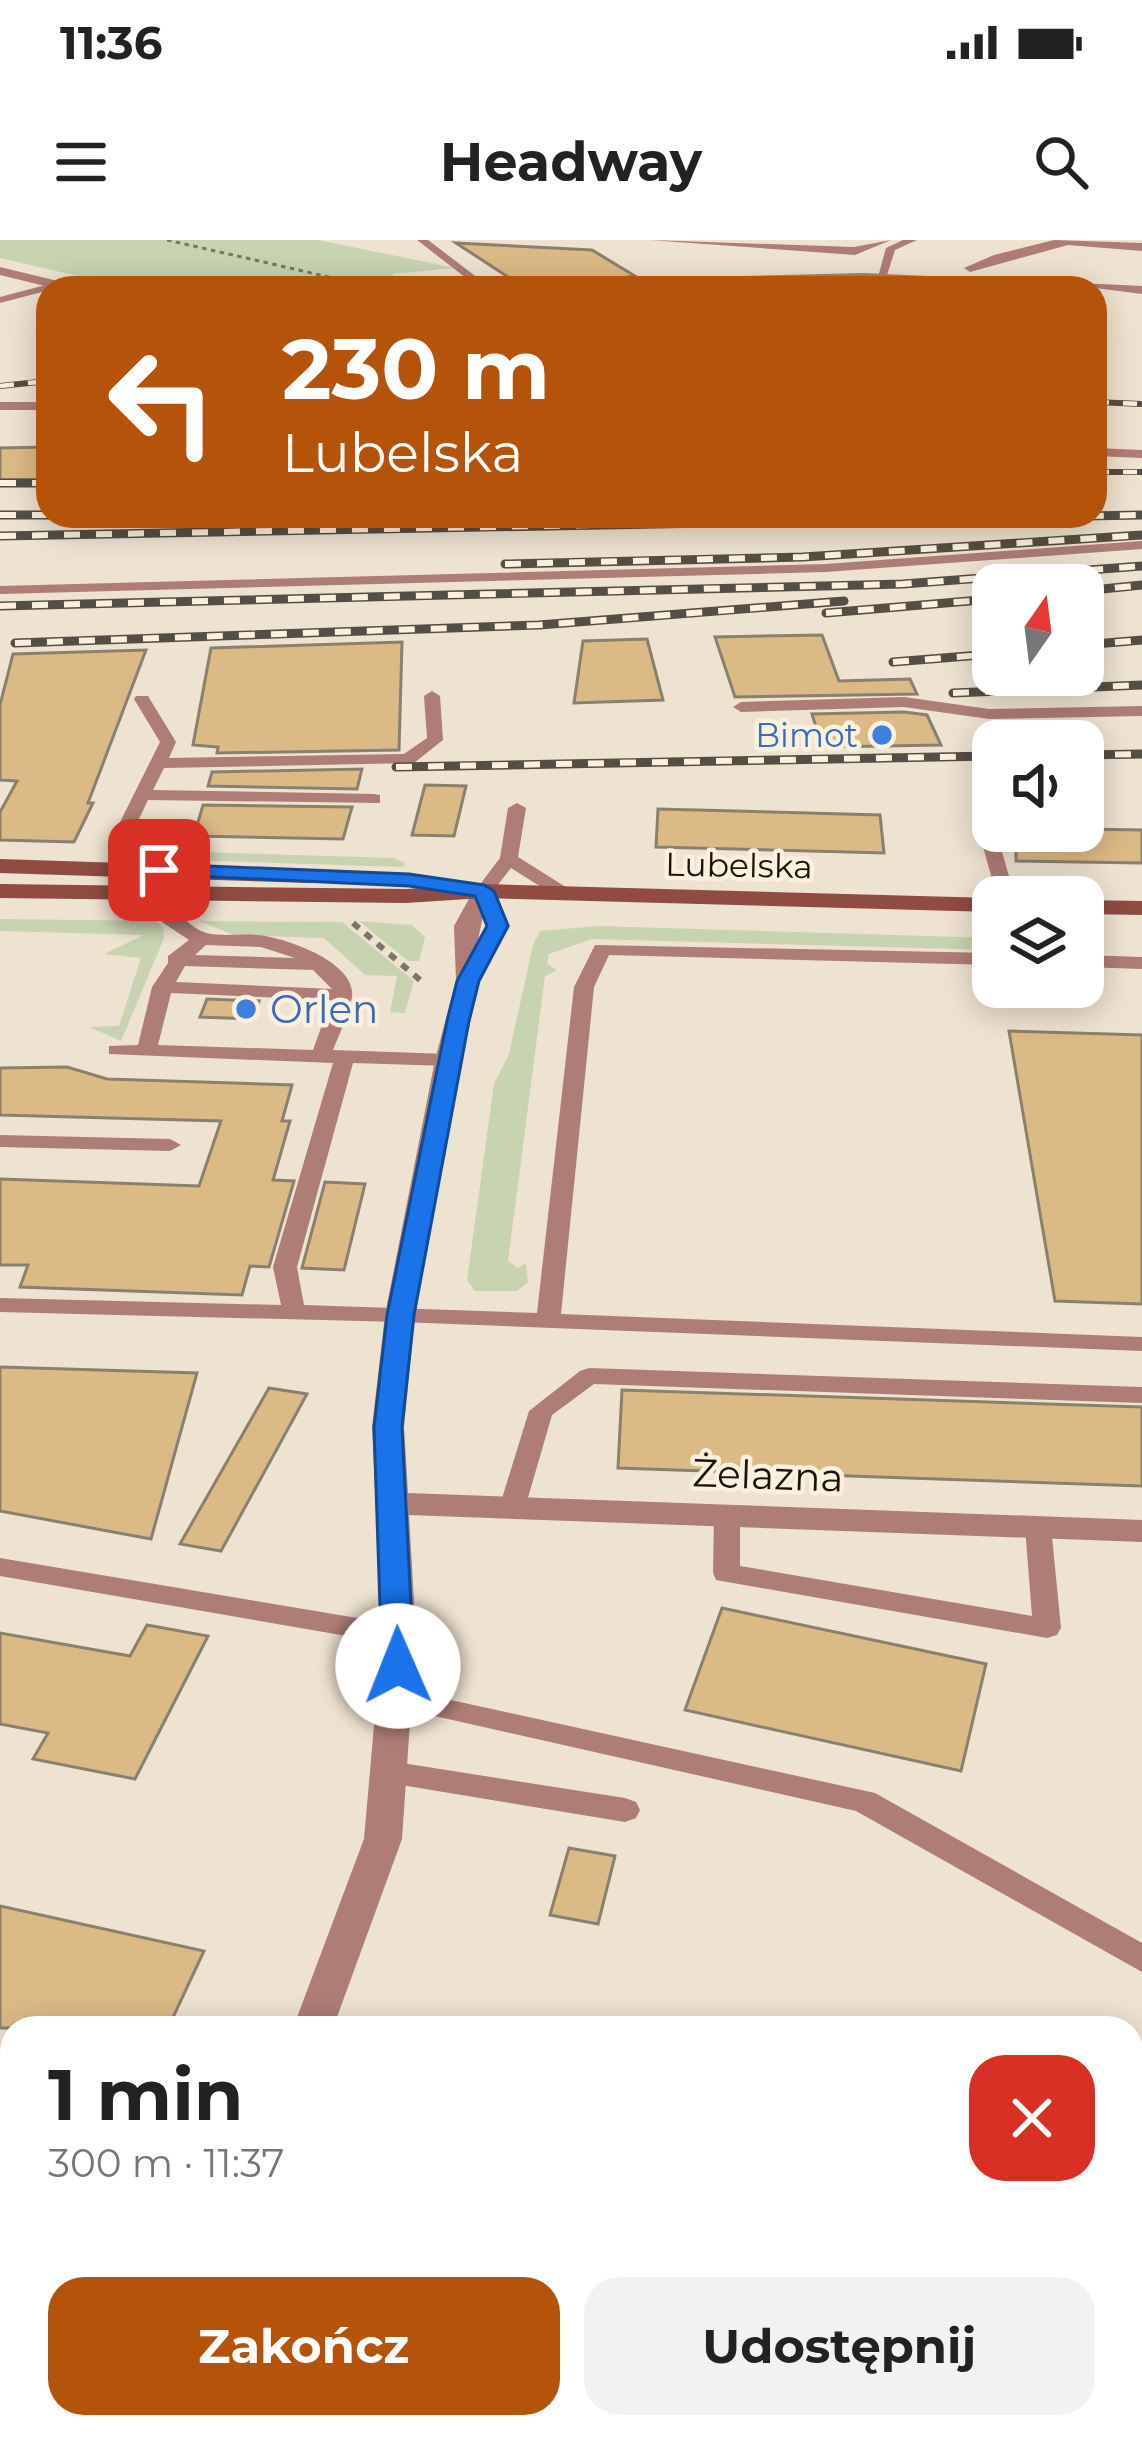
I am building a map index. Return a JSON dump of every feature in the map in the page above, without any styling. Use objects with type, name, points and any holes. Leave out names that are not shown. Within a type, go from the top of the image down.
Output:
[{"type":"street","points":[[656,240],[855,251],[885,240]]},
{"type":"street","points":[[964,273],[1026,246],[1065,246],[1082,240],[1142,247]]},
{"type":"street","points":[[1007,253],[1142,258]]},
{"type":"street","points":[[0,271],[36,280]]},
{"type":"street","points":[[730,276],[995,276]]},
{"type":"street","points":[[1107,287],[1142,290]]},
{"type":"street","name":"Lubelska","points":[[0,866],[409,880],[484,891]]},
{"type":"street","name":"Lubelska","points":[[0,891],[406,896],[484,891],[972,903]]},
{"type":"street","points":[[317,2016],[383,1839],[399,1635],[388,1427],[400,1315],[448,1060],[468,981],[498,926],[484,891]]},
{"type":"street","points":[[1104,907],[1142,908]]},
{"type":"street","name":"Żelazna","points":[[391,1503],[1142,1532]]},
{"type":"lane","points":[[422,240],[470,276]]},
{"type":"lane","points":[[882,275],[891,248],[912,240]]},
{"type":"lane","points":[[0,301],[36,292]]},
{"type":"lane","points":[[0,406],[36,406]]},
{"type":"lane","points":[[1107,453],[1142,454]]},
{"type":"lane","points":[[0,590],[825,568],[1142,545]]},
{"type":"lane","points":[[155,763],[408,759],[434,740],[432,695]]},
{"type":"lane","points":[[117,868],[120,841],[168,742],[142,699]]},
{"type":"lane","points":[[741,707],[904,702],[989,714],[1142,711]]},
{"type":"lane","points":[[142,795],[374,799]]},
{"type":"lane","points":[[484,891],[509,859],[517,808]]},
{"type":"lane","points":[[509,859],[563,893]]},
{"type":"lane","points":[[152,895],[169,918],[201,939],[279,941],[320,964],[341,983],[333,1056],[285,1267],[294,1313]]},
{"type":"lane","points":[[148,1051],[154,1005],[162,987],[175,960],[201,939]]},
{"type":"lane","points":[[548,1321],[584,987],[602,949],[972,958]]},
{"type":"lane","points":[[175,960],[320,964]]},
{"type":"lane","points":[[1104,962],[1142,963]]},
{"type":"lane","points":[[162,987],[343,995]]},
{"type":"lane","points":[[116,1050],[448,1060]]},
{"type":"lane","points":[[0,1141],[170,1145]]},
{"type":"lane","points":[[0,1305],[400,1315],[1142,1344]]},
{"type":"lane","points":[[512,1508],[541,1411],[589,1376],[1142,1395]]},
{"type":"lane","points":[[727,1515],[726,1573],[1047,1628],[1038,1527]]},
{"type":"lane","points":[[0,1567],[399,1635]]},
{"type":"lane","points":[[396,1698],[864,1801],[1142,1959]]},
{"type":"lane","points":[[389,1772],[625,1810]]},
{"type":"path","points":[[167,240],[324,276]]},
{"type":"path","points":[[347,919],[421,980]]},
{"type":"green space","points":[[0,240],[318,240],[455,268],[394,276],[78,276],[0,258]]},
{"type":"green space","points":[[133,850],[393,858],[405,863],[404,867],[151,859]]},
{"type":"green space","points":[[0,919],[156,921],[163,927],[164,938],[121,1041],[89,1027],[119,1026],[141,958],[104,954],[144,935],[0,931]]},
{"type":"green space","points":[[199,921],[342,922],[414,981],[405,1013],[390,1012],[397,976],[365,975],[324,938],[234,935]]},
{"type":"green space","points":[[359,921],[412,925],[425,937],[419,961],[408,961]]},
{"type":"green space","points":[[598,926],[972,937],[972,949],[592,939],[549,954],[547,964],[557,970],[545,976],[508,1261],[518,1268],[526,1263],[528,1282],[517,1291],[475,1291],[467,1280],[494,1084],[509,1054],[540,931]]},
{"type":"building","points":[[456,243],[592,250],[635,276],[507,276]]},
{"type":"building","points":[[36,447],[36,480],[0,480],[0,448]]},
{"type":"building","points":[[822,635],[839,681],[910,679],[917,694],[735,697],[715,637]]},
{"type":"building","points":[[647,639],[663,700],[574,703],[583,641]]},
{"type":"building","points":[[402,642],[399,750],[217,753],[218,747],[193,745],[211,648]]},
{"type":"building","points":[[146,650],[88,803],[93,803],[74,842],[0,840],[0,812],[17,781],[0,780],[0,705],[13,654]]},
{"type":"building","name":"Bimot","points":[[812,714],[927,715],[941,745],[822,747]]},
{"type":"building","points":[[362,769],[357,789],[208,786],[212,772]]},
{"type":"building","points":[[425,785],[466,786],[454,836],[412,835]]},
{"type":"building","points":[[203,805],[352,807],[343,839],[194,836]]},
{"type":"building","points":[[658,809],[880,815],[884,853],[656,847]]},
{"type":"building","points":[[1104,829],[1142,830],[1142,863],[1016,861],[1016,852],[1104,852]]},
{"type":"building","points":[[207,999],[259,1001],[253,1019],[200,1017]]},
{"type":"building","points":[[1009,1031],[1142,1035],[1142,1304],[1055,1301]]},
{"type":"building","points":[[67,1067],[107,1079],[292,1085],[282,1121],[290,1121],[273,1180],[294,1181],[269,1267],[250,1266],[242,1295],[20,1287],[28,1265],[0,1265],[0,1179],[199,1186],[221,1121],[0,1115],[0,1068]]},
{"type":"building","points":[[325,1182],[365,1184],[344,1270],[302,1268]]},
{"type":"building","points":[[0,1367],[197,1373],[151,1539],[0,1511]]},
{"type":"building","points":[[269,1388],[307,1394],[221,1551],[180,1544]]},
{"type":"building","points":[[622,1390],[1142,1407],[1142,1486],[618,1468]]},
{"type":"building","points":[[722,1608],[986,1664],[961,1771],[685,1710]]},
{"type":"building","points":[[147,1625],[208,1636],[135,1779],[33,1759],[48,1733],[0,1724],[0,1633],[130,1656]]},
{"type":"building","points":[[569,1848],[615,1856],[598,1924],[550,1915]]},
{"type":"building","points":[[0,1906],[204,1951],[174,2016],[0,2016]]},
{"type":"railway","points":[[0,386],[36,382]]},
{"type":"railway","points":[[1107,403],[1142,404]]},
{"type":"railway","points":[[1107,472],[1142,472]]},
{"type":"railway","points":[[0,483],[36,483]]},
{"type":"railway","points":[[0,515],[36,515]]},
{"type":"railway","points":[[1107,516],[1142,515]]},
{"type":"railway","points":[[0,536],[435,528]]},
{"type":"railway","points":[[505,564],[803,557],[1142,535]]},
{"type":"railway","points":[[0,606],[903,584],[1142,566]]},
{"type":"railway","points":[[1104,589],[1142,585]]},
{"type":"railway","points":[[15,643],[539,625],[844,601]]},
{"type":"railway","points":[[826,613],[972,601]]},
{"type":"railway","points":[[1104,643],[1142,640]]},
{"type":"railway","points":[[893,662],[972,656]]},
{"type":"railway","points":[[953,693],[1142,685]]},
{"type":"railway","points":[[1104,755],[1142,754]]},
{"type":"railway","points":[[396,767],[972,756]]},
{"type":"place","name":"Bimot","points":[[882,735]]},
{"type":"place","name":"Orlen","points":[[246,1009]]},
{"type":"route","points":[[159,870],[409,880],[484,891],[498,926],[468,981],[448,1060],[400,1315],[388,1427],[398,1666]]}]
